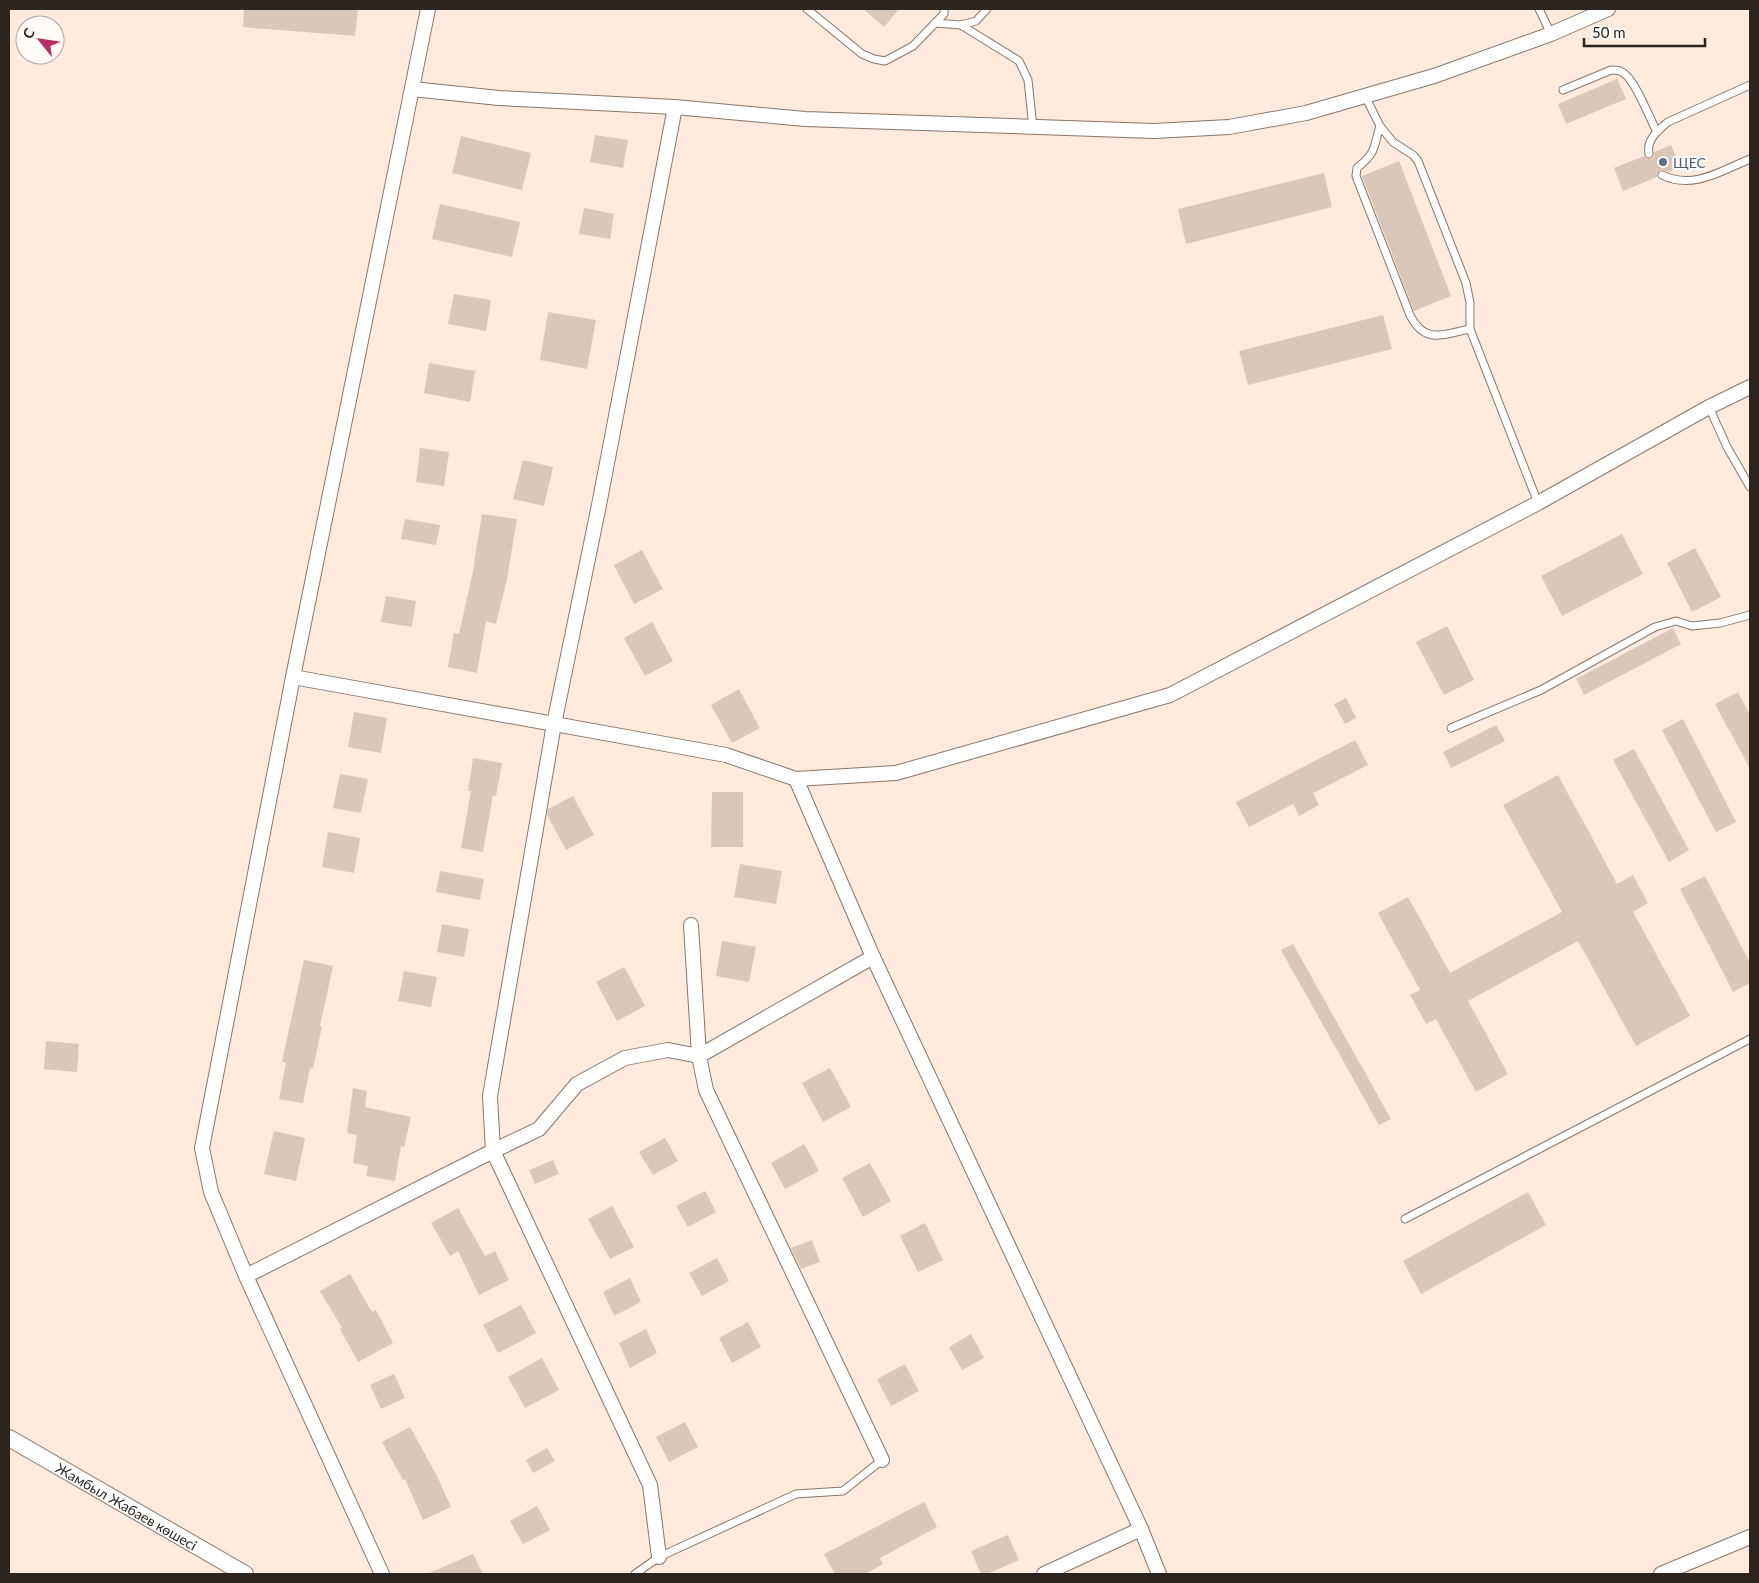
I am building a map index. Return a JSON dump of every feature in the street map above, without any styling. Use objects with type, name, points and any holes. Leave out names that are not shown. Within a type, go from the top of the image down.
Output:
[{"type":"street","points":[[382,1574],[246,1276],[210,1192],[202,1148],[293,677],[428,9]]},
{"type":"street","points":[[412,89],[499,98],[675,107],[805,119],[1154,131],[1229,127],[1306,113],[1434,76],[1551,34],[1608,9]]},
{"type":"street","points":[[658,1557],[650,1485],[494,1150],[490,1096],[554,724],[599,505],[675,107]]},
{"type":"street","points":[[293,677],[726,755],[796,779],[896,773],[1170,696],[1538,503],[1750,387]]},
{"type":"street","points":[[796,779],[873,956],[1141,1529],[1159,1574]]},
{"type":"street","points":[[691,925],[699,1056],[706,1090],[882,1460]]},
{"type":"street","points":[[246,1276],[539,1129],[577,1084],[625,1058],[668,1050],[699,1056],[873,956]]},
{"type":"street","name":"Жамбыл Жабаев көшесі","points":[[9,1438],[245,1574]]},
{"type":"street","points":[[1044,1574],[1141,1529]]},
{"type":"street","points":[[1661,1574],[1750,1537]]},
{"type":"lane","points":[[807,9],[862,54],[885,61],[914,46],[944,14],[944,9]]},
{"type":"lane","points":[[935,23],[960,25],[976,21],[987,9]]},
{"type":"lane","points":[[1539,9],[1551,34]]},
{"type":"lane","points":[[960,25],[1019,61],[1028,80],[1033,128]]},
{"type":"lane","points":[[1563,90],[1611,70],[1620,70],[1631,82],[1657,132]]},
{"type":"lane","points":[[1649,154],[1650,144],[1657,132],[1668,122],[1750,85]]},
{"type":"lane","points":[[1365,96],[1380,126],[1393,142],[1413,155],[1418,161],[1466,283],[1470,303],[1470,329],[1538,503]]},
{"type":"lane","points":[[1380,126],[1375,146],[1368,159],[1357,168],[1356,176],[1410,315],[1416,327],[1429,335],[1470,329]]},
{"type":"lane","points":[[1662,175],[1687,182],[1700,180],[1750,159]]},
{"type":"lane","points":[[1709,408],[1727,446],[1750,487]]},
{"type":"lane","points":[[1451,728],[1542,690],[1656,627],[1676,621],[1692,626],[1720,623],[1750,615]]},
{"type":"lane","points":[[1405,1219],[1750,1039]]},
{"type":"lane","points":[[635,1574],[658,1557],[796,1494],[843,1492],[882,1460]]},
{"type":"building","points":[[244,9],[358,9],[355,36],[243,27]]},
{"type":"building","points":[[863,9],[899,9],[884,27]]},
{"type":"building","points":[[1617,79],[1626,99],[1566,124],[1558,104]]},
{"type":"building","points":[[595,135],[628,140],[623,168],[590,162]]},
{"type":"building","points":[[461,136],[531,153],[522,190],[452,173]]},
{"type":"building","points":[[1671,145],[1680,167],[1669,172],[1661,170],[1657,173],[1657,177],[1623,191],[1614,168],[1644,156],[1647,159],[1652,159],[1654,152]]},
{"type":"building","points":[[1399,161],[1451,296],[1414,311],[1362,176]]},
{"type":"building","points":[[1324,173],[1332,207],[1186,244],[1178,209]]},
{"type":"building","points":[[440,204],[520,222],[512,257],[432,239]]},
{"type":"building","points":[[584,208],[614,214],[610,239],[579,234]]},
{"type":"building","points":[[454,294],[491,300],[486,331],[448,324]]},
{"type":"building","points":[[548,312],[596,320],[587,369],[540,360]]},
{"type":"building","points":[[1383,315],[1392,349],[1248,385],[1239,351]]},
{"type":"building","points":[[429,363],[475,371],[470,402],[424,393]]},
{"type":"building","points":[[420,448],[449,452],[444,486],[416,482]]},
{"type":"building","points":[[523,460],[553,467],[544,506],[513,499]]},
{"type":"building","points":[[482,514],[517,519],[507,579],[496,624],[486,621],[477,673],[448,667],[454,633],[459,634],[475,562]]},
{"type":"building","points":[[405,519],[440,525],[436,545],[401,539]]},
{"type":"building","points":[[1622,534],[1643,574],[1562,616],[1541,576]]},
{"type":"building","points":[[1695,548],[1721,597],[1692,612],[1667,563]]},
{"type":"building","points":[[642,550],[663,589],[634,604],[614,565]]},
{"type":"building","points":[[386,596],[416,601],[412,627],[381,622]]},
{"type":"building","points":[[652,622],[673,661],[645,676],[624,638]]},
{"type":"building","points":[[1447,626],[1474,680],[1444,695],[1416,642]]},
{"type":"building","points":[[1673,628],[1681,644],[1584,695],[1576,679]]},
{"type":"building","points":[[739,689],[760,728],[732,743],[711,705]]},
{"type":"building","points":[[1738,692],[1750,715],[1750,769],[1715,704]]},
{"type":"building","points":[[1346,698],[1356,718],[1345,724],[1334,704]]},
{"type":"building","points":[[354,712],[387,718],[381,753],[348,747]]},
{"type":"building","points":[[1683,719],[1736,822],[1716,832],[1662,730]]},
{"type":"building","points":[[1496,725],[1505,741],[1451,768],[1443,752]]},
{"type":"building","points":[[1355,740],[1368,765],[1313,793],[1319,805],[1299,816],[1293,804],[1249,827],[1236,802]]},
{"type":"building","points":[[1634,749],[1689,850],[1669,862],[1613,760]]},
{"type":"building","points":[[473,758],[502,763],[496,796],[493,795],[483,852],[461,848],[471,791],[468,791]]},
{"type":"building","points":[[340,774],[368,779],[361,813],[333,808]]},
{"type":"building","points":[[1558,775],[1617,884],[1633,875],[1648,903],[1633,912],[1690,1016],[1636,1046],[1578,941],[1468,1001],[1508,1074],[1476,1092],[1436,1019],[1426,1024],[1410,995],[1420,990],[1378,913],[1408,897],[1450,973],[1562,912],[1503,805]]},
{"type":"building","points":[[712,792],[743,792],[743,847],[711,847]]},
{"type":"building","points":[[573,796],[594,835],[566,850],[547,815],[548,809]]},
{"type":"building","points":[[328,832],[360,838],[354,873],[322,867]]},
{"type":"building","points":[[740,864],[782,871],[776,904],[734,897]]},
{"type":"building","points":[[440,871],[484,879],[480,900],[436,892]]},
{"type":"building","points":[[1705,876],[1750,963],[1750,983],[1733,992],[1680,889]]},
{"type":"building","points":[[442,924],[469,929],[464,957],[437,952]]},
{"type":"building","points":[[722,941],[756,947],[749,982],[716,976]]},
{"type":"building","points":[[1293,944],[1391,1119],[1379,1125],[1281,950]]},
{"type":"building","points":[[304,960],[333,966],[313,1069],[310,1068],[303,1103],[279,1099],[286,1063],[282,1062]]},
{"type":"building","points":[[624,967],[645,1006],[617,1021],[596,982]]},
{"type":"building","points":[[404,971],[437,977],[431,1007],[398,1001]]},
{"type":"building","points":[[46,1041],[79,1044],[77,1072],[44,1069]]},
{"type":"building","points":[[830,1068],[851,1107],[823,1122],[802,1083]]},
{"type":"building","points":[[353,1088],[367,1091],[365,1107],[411,1117],[404,1147],[401,1146],[395,1181],[366,1176],[368,1166],[353,1163],[357,1135],[347,1133]]},
{"type":"building","points":[[274,1131],[305,1138],[296,1181],[264,1174]]},
{"type":"building","points":[[665,1138],[678,1161],[653,1175],[639,1152]]},
{"type":"building","points":[[804,1144],[819,1171],[785,1189],[771,1163]]},
{"type":"building","points":[[553,1160],[559,1174],[535,1184],[529,1170]]},
{"type":"building","points":[[870,1163],[891,1201],[863,1217],[842,1178]]},
{"type":"building","points":[[705,1191],[716,1212],[688,1227],[676,1206]]},
{"type":"building","points":[[1528,1192],[1546,1225],[1421,1294],[1403,1261]]},
{"type":"building","points":[[612,1206],[634,1247],[610,1259],[588,1219]]},
{"type":"building","points":[[458,1208],[485,1256],[495,1251],[509,1280],[479,1295],[458,1251],[450,1256],[431,1223]]},
{"type":"building","points":[[925,1223],[943,1260],[918,1272],[900,1236]]},
{"type":"building","points":[[812,1240],[820,1262],[801,1269],[791,1248]]},
{"type":"building","points":[[717,1258],[729,1281],[702,1296],[689,1273]]},
{"type":"building","points":[[350,1274],[372,1312],[376,1310],[393,1343],[358,1362],[340,1329],[342,1328],[320,1291]]},
{"type":"building","points":[[630,1278],[641,1302],[614,1316],[603,1292]]},
{"type":"building","points":[[521,1305],[536,1333],[498,1353],[483,1325]]},
{"type":"building","points":[[748,1322],[761,1347],[732,1363],[719,1338]]},
{"type":"building","points":[[646,1329],[657,1353],[630,1368],[619,1343]]},
{"type":"building","points":[[971,1334],[984,1358],[962,1370],[949,1347]]},
{"type":"building","points":[[542,1358],[559,1390],[525,1408],[508,1377]]},
{"type":"building","points":[[905,1364],[919,1391],[891,1406],[877,1379]]},
{"type":"building","points":[[394,1374],[405,1398],[381,1409],[370,1385]]},
{"type":"building","points":[[685,1422],[698,1447],[669,1462],[656,1437]]},
{"type":"building","points":[[410,1427],[437,1476],[451,1507],[423,1520],[405,1479],[403,1480],[382,1442]]},
{"type":"building","points":[[547,1448],[555,1461],[533,1473],[526,1460]]},
{"type":"building","points":[[924,1502],[937,1527],[880,1558],[883,1564],[865,1574],[835,1574],[824,1554]]},
{"type":"building","points":[[537,1506],[550,1530],[523,1544],[510,1521]]},
{"type":"building","points":[[1008,1535],[1019,1560],[987,1574],[981,1574],[971,1551]]},
{"type":"building","points":[[473,1554],[483,1574],[427,1574]]},
{"type":"place","name":"ЩЕС","points":[[1663,162]]}]
